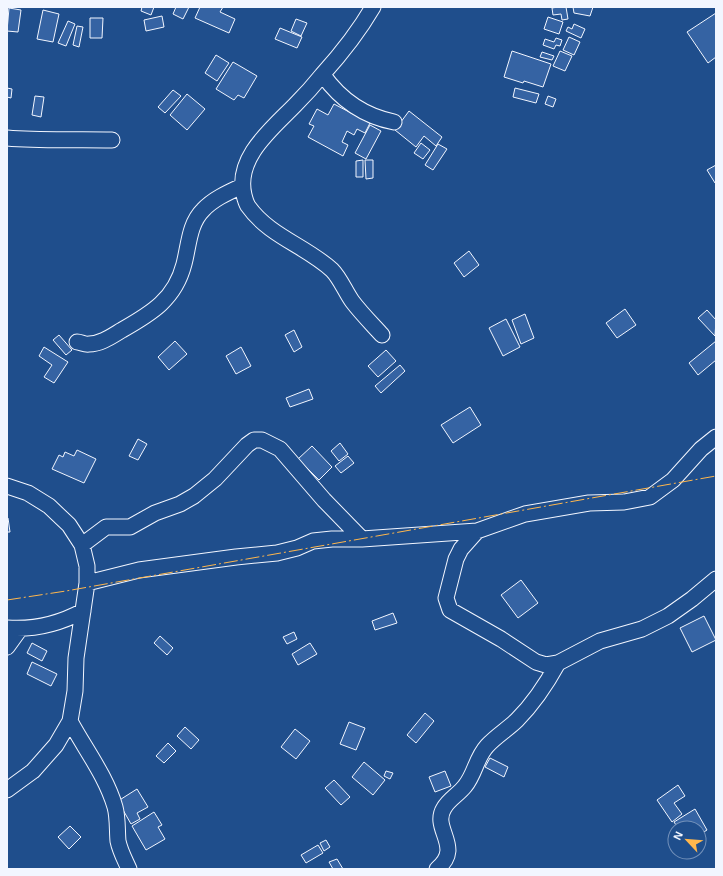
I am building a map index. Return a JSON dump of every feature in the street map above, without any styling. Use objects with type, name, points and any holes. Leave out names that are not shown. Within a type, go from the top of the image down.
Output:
[{"type":"street","points":[[373,7],[364,22],[323,74],[295,105],[268,131],[253,153],[247,165],[242,186],[246,205],[262,223],[311,253],[333,271],[352,301],[370,323],[382,334]]},
{"type":"street","points":[[323,74],[333,88],[347,101],[382,120],[394,122]]},
{"type":"street","points":[[7,138],[34,140],[112,140]]},
{"type":"street","points":[[77,342],[88,344],[107,339],[146,317],[166,300],[173,292],[178,281],[184,264],[189,237],[196,220],[203,210],[222,196],[242,186]]},
{"type":"street","points":[[87,583],[139,570],[277,553],[297,548],[313,541],[332,538],[362,539],[477,531],[525,514],[589,503],[624,502],[650,497],[673,480],[702,449],[716,438]]},
{"type":"street","points":[[82,545],[106,527],[130,527],[155,513],[180,504],[194,496],[215,479],[247,445],[254,440],[262,440],[280,449],[324,500],[362,539]]},
{"type":"street","points":[[7,486],[28,492],[49,506],[69,525],[82,545],[87,566],[87,583],[76,658],[75,691],[70,721],[56,745],[33,771],[7,790]]},
{"type":"street","points":[[477,531],[461,549],[456,559],[446,598],[450,610],[501,639],[536,662],[546,665],[558,663],[593,644],[642,629],[668,616],[716,579]]},
{"type":"street","points":[[7,648],[13,628],[49,625],[83,611]]},
{"type":"street","points":[[437,869],[446,861],[448,856],[448,848],[441,821],[441,812],[471,779],[480,756],[486,746],[518,718],[547,684],[558,663]]},
{"type":"street","points":[[70,721],[101,774],[111,797],[115,808],[118,842],[122,854],[130,869]]},
{"type":"building","points":[[142,7],[154,7],[151,15],[141,11]]},
{"type":"building","points":[[176,7],[189,7],[183,19],[173,14]]},
{"type":"building","points":[[200,7],[223,7],[220,12],[235,19],[229,33],[195,18]]},
{"type":"building","points":[[566,7],[568,19],[562,20],[561,14],[553,15],[552,8]]},
{"type":"building","points":[[573,7],[593,7],[590,16],[574,13]]},
{"type":"building","points":[[9,8],[21,10],[18,32],[7,31]]},
{"type":"building","points":[[43,10],[59,14],[53,42],[37,39]]},
{"type":"building","points":[[716,13],[716,57],[708,63],[687,32]]},
{"type":"building","points":[[162,16],[164,27],[146,31],[144,20]]},
{"type":"building","points":[[548,17],[563,22],[559,34],[544,29]]},
{"type":"building","points":[[90,18],[103,18],[102,38],[90,38]]},
{"type":"building","points":[[296,19],[307,23],[301,36],[291,31]]},
{"type":"building","points":[[68,21],[75,24],[66,46],[58,43]]},
{"type":"building","points":[[574,24],[585,29],[581,38],[566,31],[568,27],[572,29]]},
{"type":"building","points":[[77,26],[83,27],[79,47],[73,45]]},
{"type":"building","points":[[280,28],[302,37],[297,48],[275,39]]},
{"type":"building","points":[[569,37],[580,42],[574,55],[563,50]]},
{"type":"building","points":[[556,38],[562,40],[560,46],[556,45],[554,49],[543,45],[545,39],[554,42]]},
{"type":"building","points":[[512,51],[551,64],[543,87],[504,77]]},
{"type":"building","points":[[560,51],[572,56],[565,71],[553,66]]},
{"type":"building","points":[[542,52],[554,56],[552,60],[540,57]]},
{"type":"building","points":[[216,55],[229,63],[217,81],[205,73]]},
{"type":"building","points":[[233,62],[257,76],[244,98],[238,95],[234,100],[216,89]]},
{"type":"building","points":[[7,88],[12,89],[11,98],[7,97]]},
{"type":"building","points":[[515,88],[539,94],[536,103],[513,97]]},
{"type":"building","points":[[173,90],[181,96],[165,113],[158,107]]},
{"type":"building","points":[[187,94],[205,109],[187,130],[170,115]]},
{"type":"building","points":[[35,96],[44,97],[41,117],[32,115]]},
{"type":"building","points":[[548,96],[556,99],[553,107],[545,104]]},
{"type":"building","points":[[334,104],[370,123],[365,133],[357,129],[354,135],[347,131],[342,142],[348,145],[343,156],[308,137],[314,126],[309,124],[317,109],[328,115]]},
{"type":"building","points":[[409,111],[442,137],[436,146],[424,136],[416,147],[395,130]]},
{"type":"building","points":[[370,125],[381,131],[366,159],[355,153]]},
{"type":"building","points":[[421,143],[430,150],[423,159],[414,153]]},
{"type":"building","points":[[438,144],[447,149],[433,170],[425,165]]},
{"type":"building","points":[[363,160],[363,177],[356,177],[356,161]]},
{"type":"building","points":[[365,160],[373,160],[373,178],[366,179]]},
{"type":"building","points":[[716,165],[716,182],[715,183],[707,170]]},
{"type":"building","points":[[469,251],[479,265],[464,277],[454,263]]},
{"type":"building","points":[[625,309],[636,325],[617,338],[606,323]]},
{"type":"building","points":[[707,310],[716,320],[715,336],[698,318]]},
{"type":"building","points":[[525,314],[534,338],[521,344],[512,320]]},
{"type":"building","points":[[506,319],[520,347],[503,356],[489,328]]},
{"type":"building","points":[[294,330],[302,347],[294,352],[285,335]]},
{"type":"building","points":[[59,335],[72,350],[66,355],[53,340]]},
{"type":"building","points":[[175,341],[187,354],[169,370],[158,357]]},
{"type":"building","points":[[716,341],[716,360],[698,375],[689,363]]},
{"type":"building","points":[[44,347],[68,362],[54,383],[44,377],[52,365],[39,356]]},
{"type":"building","points":[[241,347],[251,366],[236,374],[226,356]]},
{"type":"building","points":[[386,350],[396,361],[378,377],[368,366]]},
{"type":"building","points":[[400,365],[405,371],[381,393],[375,386]]},
{"type":"building","points":[[309,389],[313,399],[290,407],[286,398]]},
{"type":"building","points":[[470,407],[481,425],[453,443],[441,425]]},
{"type":"building","points":[[138,439],[147,444],[138,460],[129,456]]},
{"type":"building","points":[[340,443],[348,454],[339,461],[331,451]]},
{"type":"building","points":[[312,446],[332,467],[319,480],[298,459]]},
{"type":"building","points":[[77,450],[96,459],[84,483],[52,469],[59,455],[63,457],[65,452],[74,456]]},
{"type":"building","points":[[348,456],[354,463],[341,473],[335,466]]},
{"type":"building","points":[[8,518],[10,532],[7,532]]},
{"type":"building","points":[[521,580],[538,603],[518,618],[501,595]]},
{"type":"building","points":[[393,613],[397,623],[375,630],[372,621]]},
{"type":"building","points":[[704,616],[716,640],[692,652],[680,628]]},
{"type":"building","points":[[294,632],[297,639],[287,644],[283,637]]},
{"type":"building","points":[[160,636],[173,648],[167,655],[154,643]]},
{"type":"building","points":[[32,643],[47,651],[42,661],[27,653]]},
{"type":"building","points":[[310,643],[317,654],[298,665],[292,654]]},
{"type":"building","points":[[32,662],[57,674],[51,686],[27,674]]},
{"type":"building","points":[[425,713],[434,721],[416,743],[407,735]]},
{"type":"building","points":[[349,722],[365,728],[356,750],[340,744]]},
{"type":"building","points":[[185,727],[199,740],[191,749],[177,736]]},
{"type":"building","points":[[295,729],[310,741],[296,759],[281,747]]},
{"type":"building","points":[[168,743],[176,751],[164,763],[156,756]]},
{"type":"building","points":[[490,758],[508,767],[504,777],[485,767]]},
{"type":"building","points":[[364,762],[385,780],[373,795],[352,777]]},
{"type":"building","points":[[386,771],[393,773],[390,779],[384,776]]},
{"type":"building","points":[[445,771],[451,786],[435,792],[429,777]]},
{"type":"building","points":[[334,780],[350,797],[341,805],[325,788]]},
{"type":"building","points":[[678,785],[685,796],[674,803],[682,814],[674,820],[671,820],[657,800]]},
{"type":"building","points":[[137,789],[148,807],[137,813],[140,819],[131,824],[118,801]]},
{"type":"building","points":[[695,809],[701,820],[677,820]]},
{"type":"building","points":[[154,812],[162,825],[158,827],[165,839],[146,850],[132,826]]},
{"type":"building","points":[[70,826],[81,837],[69,849],[58,837]]},
{"type":"building","points":[[326,840],[330,847],[324,851],[320,843]]},
{"type":"building","points":[[318,845],[323,853],[306,863],[301,855]]},
{"type":"building","points":[[337,859],[343,869],[333,869],[329,862]]},
{"type":"power","points":[[7,600],[66,591],[716,476]]}]
